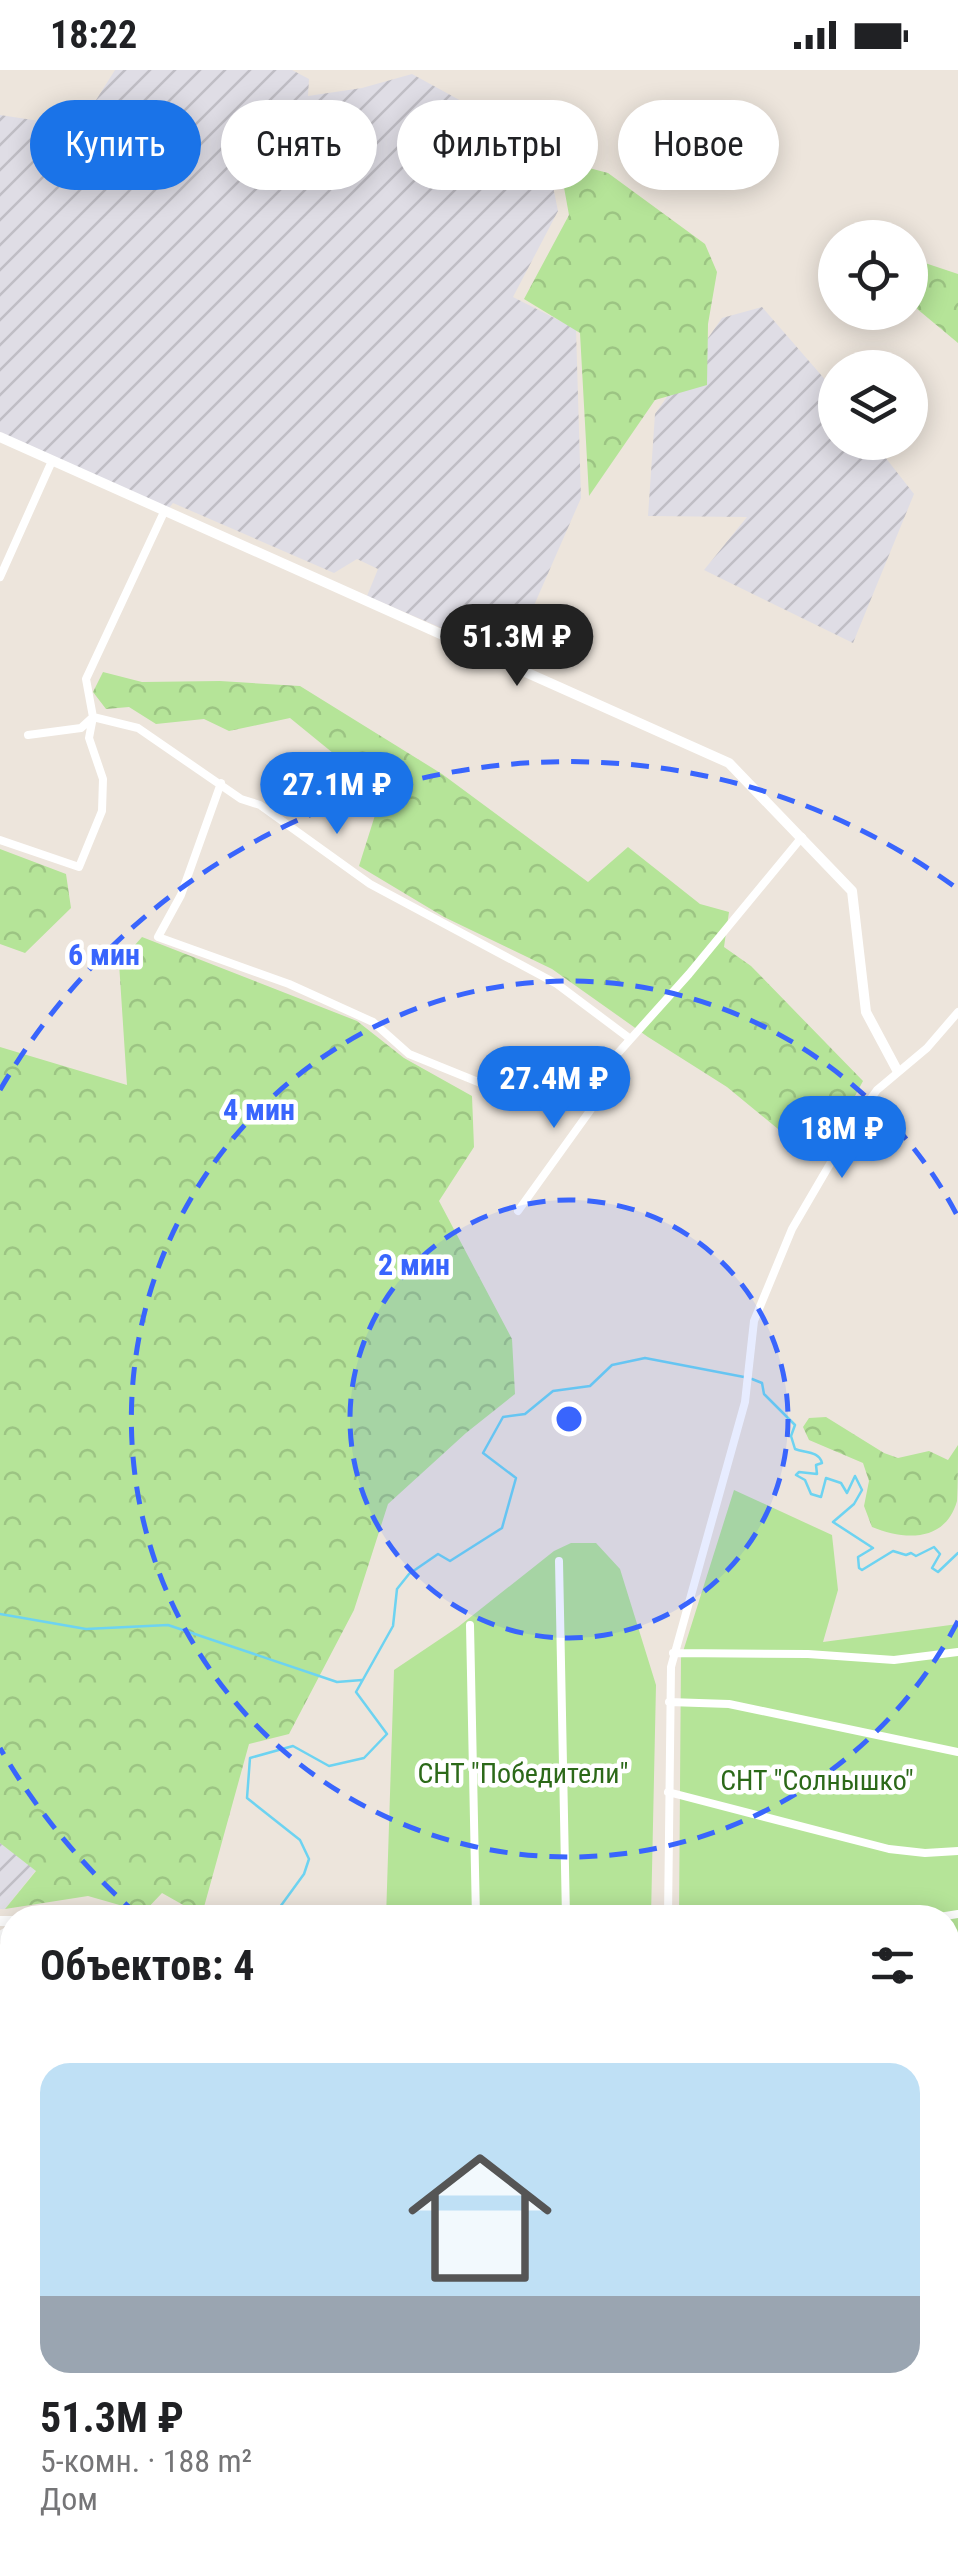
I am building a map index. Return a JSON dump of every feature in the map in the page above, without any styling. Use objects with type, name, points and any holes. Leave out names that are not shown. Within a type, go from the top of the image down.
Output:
[{"type":"street","points":[[0,437],[729,763],[852,891],[866,1012],[897,1070]]},
{"type":"street","points":[[0,577],[52,461]]},
{"type":"street","points":[[0,840],[79,867],[102,811],[104,778],[88,738],[93,717],[86,679],[164,512]]},
{"type":"street","points":[[28,735],[81,728],[93,717]]},
{"type":"street","points":[[93,717],[138,728],[241,799],[260,805],[370,884],[557,984],[629,1038]]},
{"type":"street","points":[[221,784],[181,895],[158,937],[289,984],[373,1022],[409,1054],[493,1088],[610,1062]]},
{"type":"street","points":[[518,1211],[602,1094],[610,1062],[802,837]]},
{"type":"street","points":[[668,1905],[669,1702],[673,1653],[748,1389],[754,1320],[792,1229],[858,1116],[877,1090],[926,1048],[958,1012]]},
{"type":"street","points":[[559,1562],[566,1905]]},
{"type":"street","points":[[470,1625],[476,1905]]},
{"type":"street","points":[[673,1653],[808,1654],[894,1660],[958,1652]]},
{"type":"street","points":[[669,1702],[728,1704],[958,1752]]},
{"type":"street","points":[[668,1792],[888,1848],[958,1852]]},
{"type":"shaded area","points":[[115,70],[292,70],[309,79],[308,96],[362,88],[412,74],[459,100],[397,100],[397,190],[554,190],[558,211],[513,297],[576,329],[581,498],[511,658],[367,596],[378,569],[357,559],[334,573],[173,503],[169,508],[0,432],[0,115],[30,120],[30,190],[201,190],[201,100],[96,100]]},
{"type":"shaded area","points":[[762,307],[818,371],[818,460],[887,460],[914,494],[853,643],[704,570],[747,517],[648,516],[655,414],[722,318]]},
{"type":"shaded area","points":[[0,1843],[36,1870],[8,1905],[0,1905]]},
{"type":"green space","points":[[598,170],[608,173],[618,180],[618,190],[631,190],[705,244],[717,272],[708,324],[707,385],[655,400],[589,496],[580,333],[524,299],[569,215],[564,190],[598,190]]},
{"type":"green space","points":[[928,264],[958,274],[958,343],[928,318]]},
{"type":"green space","points":[[103,672],[142,682],[300,686],[442,774],[588,882],[628,847],[700,904],[729,912],[724,947],[751,966],[863,1081],[847,1111],[795,1143],[727,1087],[552,969],[444,917],[359,866],[382,793],[290,718],[229,731],[204,719],[156,724],[129,707],[106,709],[93,692]]},
{"type":"green space","points":[[0,849],[66,874],[71,908],[25,953],[0,944]]},
{"type":"green space","points":[[142,937],[357,1021],[404,1058],[472,1096],[474,1147],[439,1201],[512,1339],[515,1394],[388,1504],[354,1610],[289,1734],[249,1744],[205,1905],[183,1905],[162,1893],[151,1905],[120,1905],[88,1896],[8,1905],[36,1871],[0,1843],[0,1047],[127,1085],[119,963]]},
{"type":"green space","points":[[826,1417],[898,1458],[929,1451],[948,1460],[958,1445],[957,1501],[943,1525],[910,1536],[872,1527],[864,1506],[869,1481],[863,1463],[809,1440],[803,1427],[809,1418]]},
{"type":"green space","name":"СНТ \"Солнышко\"","points":[[734,1490],[832,1535],[838,1590],[823,1642],[958,1624],[958,1905],[679,1905],[681,1658]]},
{"type":"green space","name":"СНТ \"Победители\"","points":[[571,1543],[596,1543],[620,1569],[656,1685],[651,1905],[386,1905],[394,1670],[458,1627],[554,1551]]},
{"type":"waterway","points":[[281,1905],[304,1874],[309,1859],[300,1840],[247,1798],[250,1758],[293,1746],[329,1766],[364,1758],[387,1734],[356,1692],[393,1626],[397,1589],[409,1574],[438,1554],[450,1561],[502,1528],[516,1478],[483,1453],[503,1417],[525,1414],[553,1391],[590,1386],[612,1365],[645,1358],[744,1377]]},
{"type":"waterway","points":[[752,1379],[762,1383],[764,1394],[795,1425],[791,1436],[795,1449],[820,1459],[817,1474],[796,1475],[805,1480],[811,1494],[821,1497],[826,1478],[841,1483],[847,1493],[855,1476],[862,1490],[854,1504],[833,1522],[873,1548],[858,1557],[859,1568],[862,1570],[893,1551],[916,1556],[934,1547],[940,1554],[932,1568],[938,1572],[958,1553]]},
{"type":"waterway","points":[[0,1614],[86,1629],[168,1625],[337,1682],[362,1680]]}]
